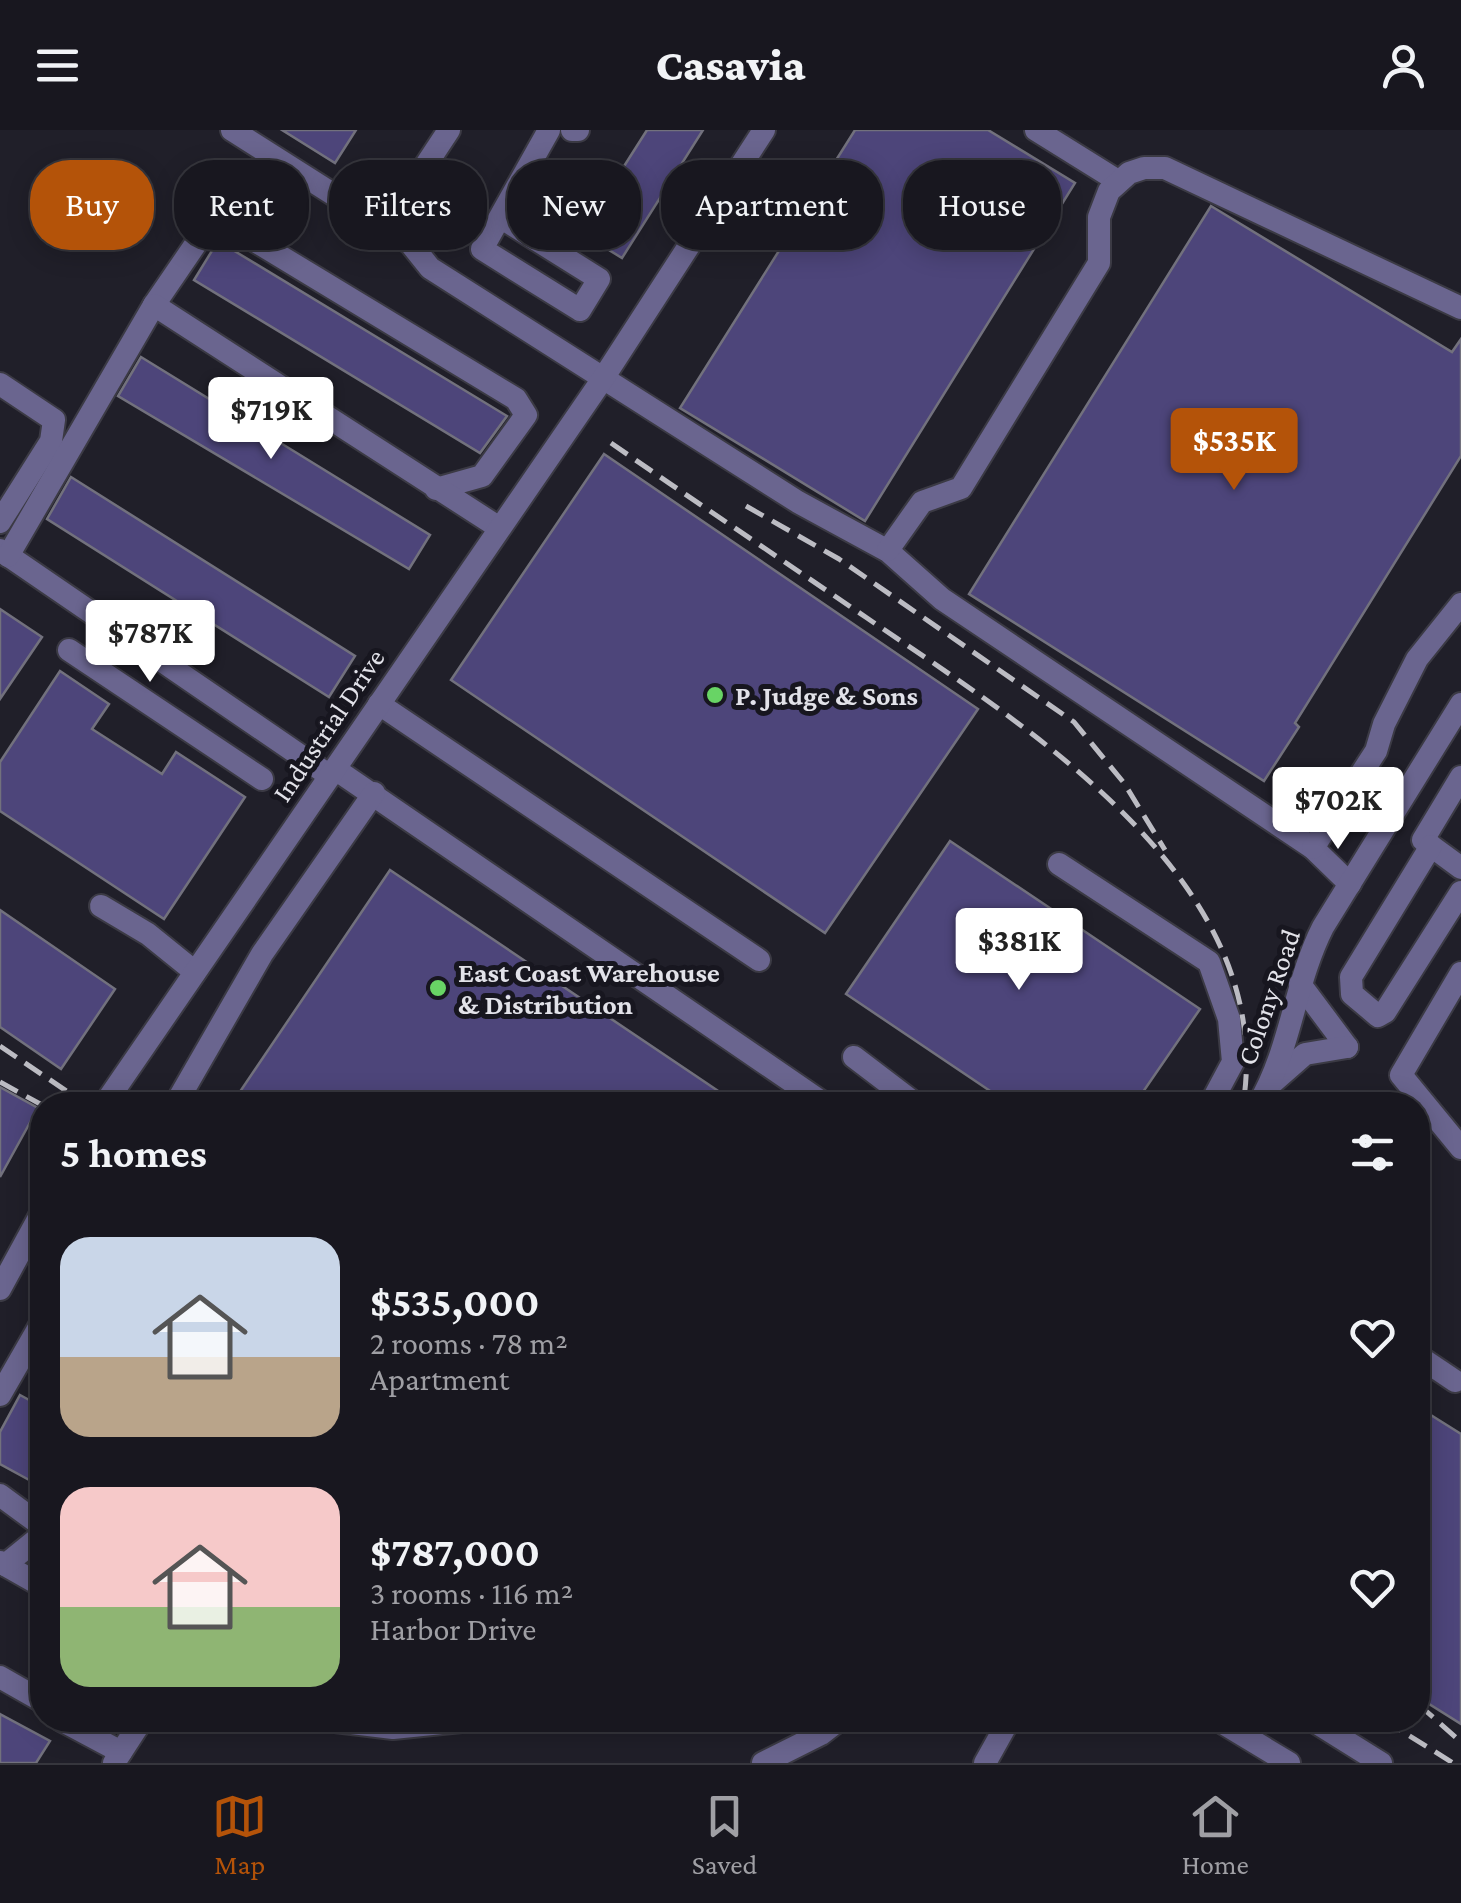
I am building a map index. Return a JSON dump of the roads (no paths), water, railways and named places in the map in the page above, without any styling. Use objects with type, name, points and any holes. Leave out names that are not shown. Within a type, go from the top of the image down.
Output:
[{"type":"street","points":[[232,130],[329,191]]},
{"type":"street","points":[[429,160],[449,130]]},
{"type":"street","points":[[500,218],[598,279],[580,310],[482,250],[549,130]]},
{"type":"street","name":"Industrial Drive","points":[[113,1092],[602,380],[764,130]]},
{"type":"street","points":[[1036,130],[1118,181]]},
{"type":"street","points":[[888,550],[922,502],[961,488],[1099,263],[1099,217],[1108,191],[1118,181],[1144,168],[1165,168],[1461,308]]},
{"type":"street","points":[[436,489],[482,476],[526,415],[516,399],[227,224],[210,223],[154,305],[4,553],[332,772],[374,793],[808,1092]]},
{"type":"street","points":[[416,250],[430,268],[602,380],[798,502],[888,550],[942,599],[1313,848],[1350,884]]},
{"type":"street","points":[[154,305],[498,527]]},
{"type":"street","points":[[0,384],[54,420],[51,441],[0,522]]},
{"type":"street","points":[[1313,848],[1376,751],[1417,659],[1461,604]]},
{"type":"street","points":[[69,650],[262,779]]},
{"type":"street","points":[[159,711],[183,675]]},
{"type":"street","points":[[378,704],[758,960]]},
{"type":"street","name":"Colony Road","points":[[1265,1092],[1309,955],[1461,704]]},
{"type":"street","points":[[1461,777],[1423,840],[1461,868]]},
{"type":"street","points":[[182,1092],[262,954],[374,793]]},
{"type":"street","points":[[1431,846],[1351,977],[1352,994],[1378,1016],[1385,1012],[1461,892]]},
{"type":"street","points":[[1059,864],[1208,962],[1229,1020],[1232,1062],[1217,1092]]},
{"type":"street","points":[[102,906],[148,934],[196,972]]},
{"type":"street","points":[[224,931],[262,954]]},
{"type":"street","points":[[1414,1092],[1400,1075],[1461,973]]},
{"type":"street","points":[[1267,1092],[1305,1054],[1348,1047],[1300,984]]},
{"type":"street","points":[[854,1057],[900,1092]]},
{"type":"street","points":[[782,1074],[787,1092]]},
{"type":"street","points":[[1430,1111],[1461,1148]]},
{"type":"street","points":[[0,1289],[30,1234]]},
{"type":"street","points":[[2,1386],[30,1341]]},
{"type":"street","points":[[1430,1364],[1455,1381]]},
{"type":"street","points":[[0,1495],[30,1517]]},
{"type":"street","points":[[30,1544],[3,1564],[30,1579]]},
{"type":"street","points":[[0,1677],[30,1694]]},
{"type":"street","points":[[78,1732],[117,1757],[134,1732]]},
{"type":"street","points":[[780,1760],[821,1732]]},
{"type":"street","points":[[984,1763],[1002,1732]]},
{"type":"street","points":[[1238,1732],[1288,1763]]},
{"type":"street","points":[[1331,1732],[1381,1763]]},
{"type":"railway","points":[[611,443],[997,708],[1065,760],[1128,818],[1182,881],[1222,949],[1244,1024],[1243,1092]]},
{"type":"railway","points":[[746,506],[839,559],[1074,722],[1124,783],[1165,850]]},
{"type":"railway","points":[[0,1046],[68,1092]]},
{"type":"railway","points":[[0,1082],[30,1098]]},
{"type":"railway","points":[[1430,1715],[1461,1742]]},
{"type":"railway","points":[[1403,1732],[1453,1763]]},
{"type":"place","name":"P. Judge & Sons","points":[[715,695]]},
{"type":"place","name":"East Coast Warehouse & Distribution","points":[[438,988]]}]
